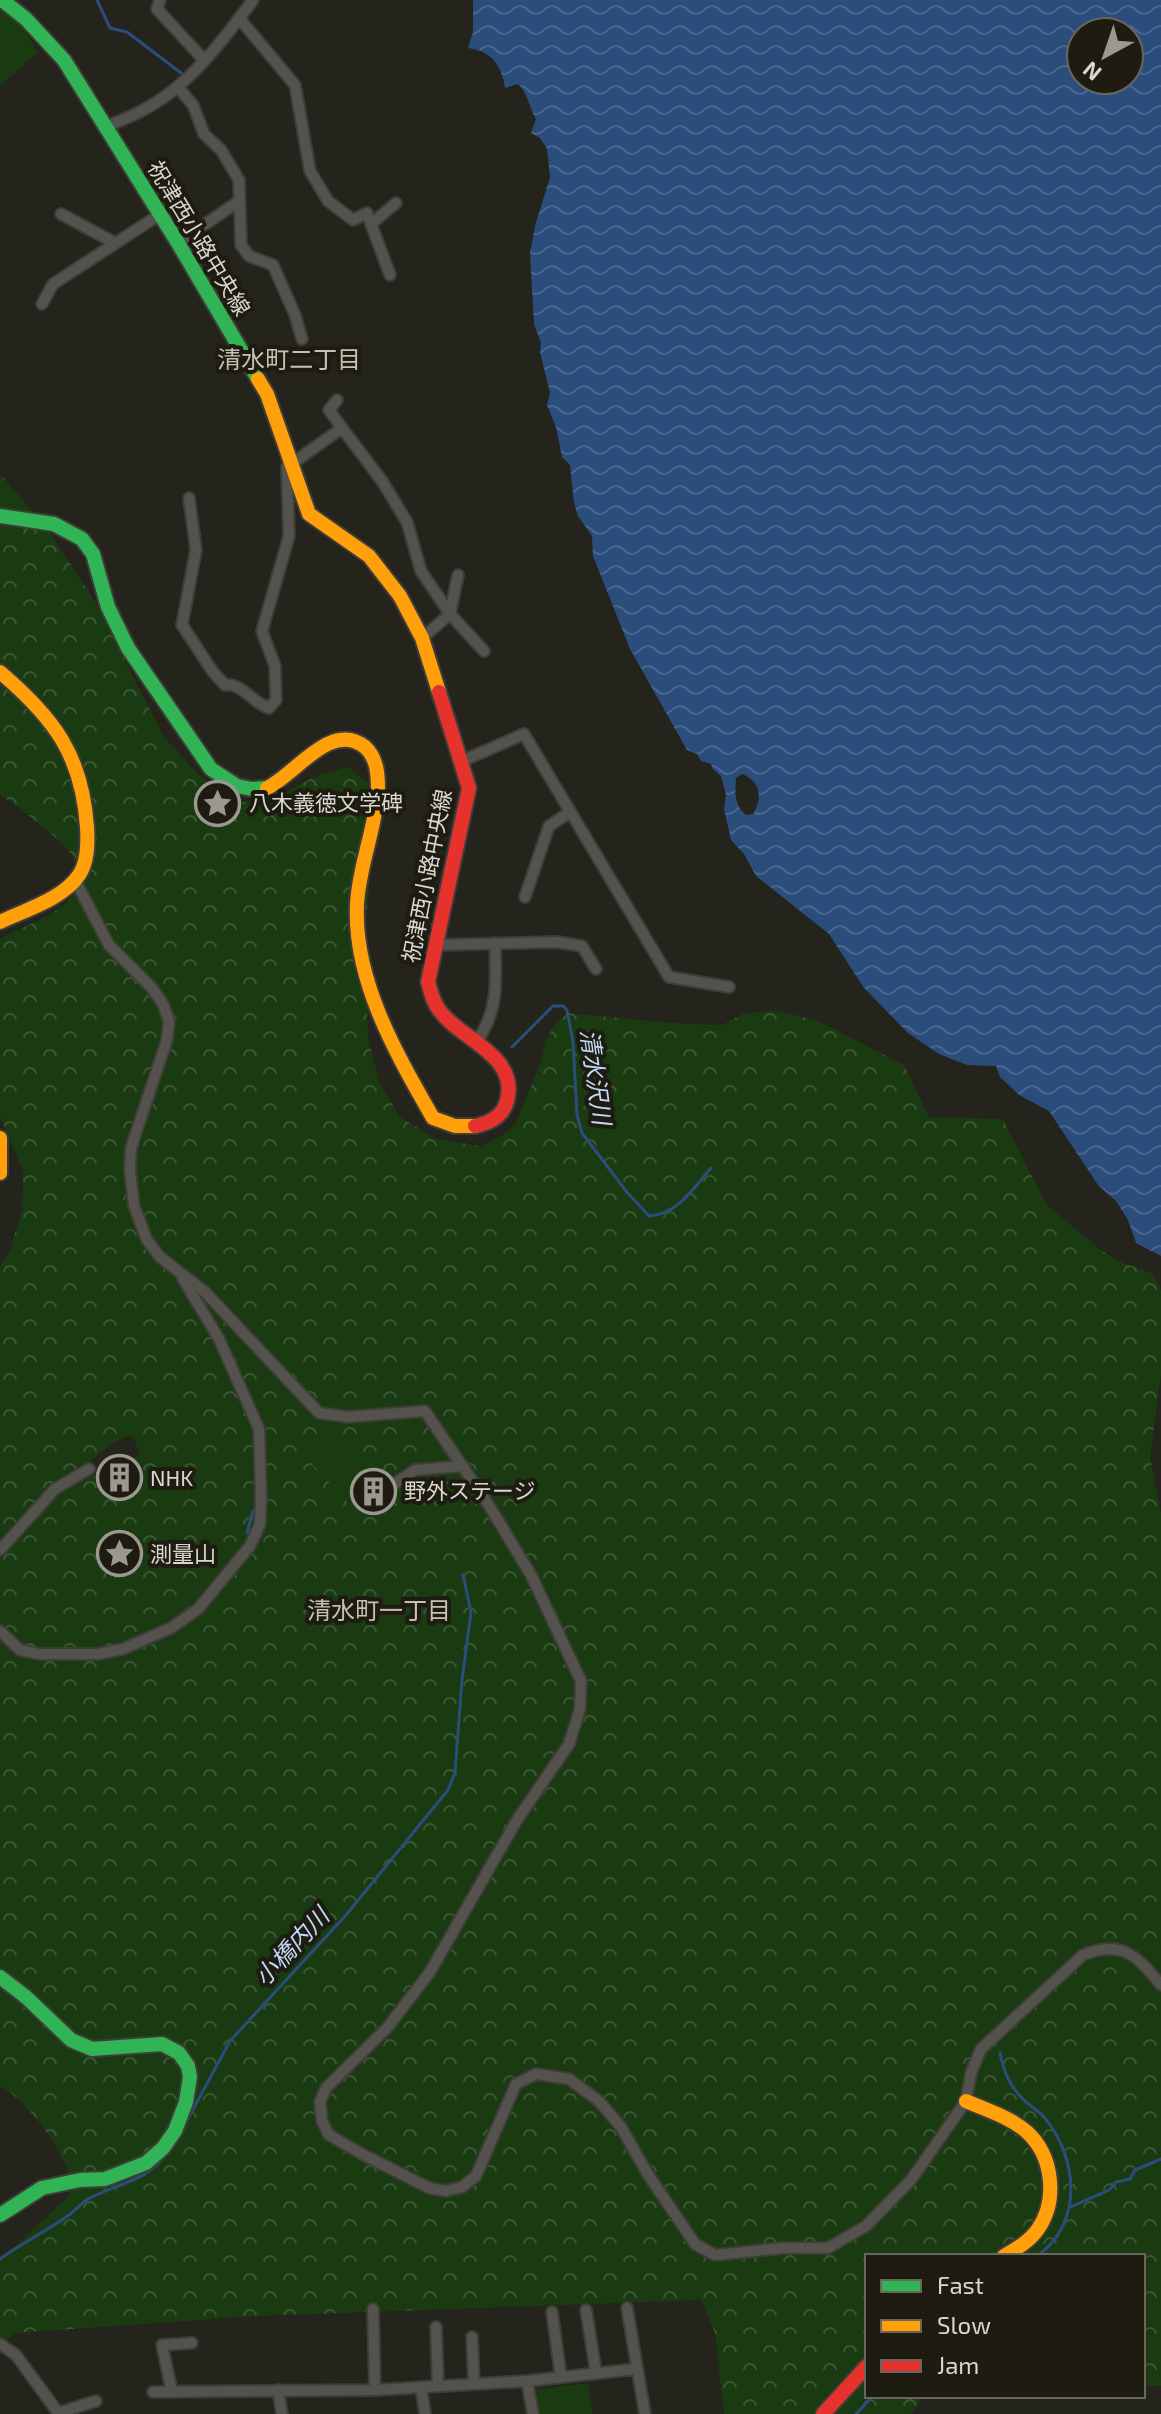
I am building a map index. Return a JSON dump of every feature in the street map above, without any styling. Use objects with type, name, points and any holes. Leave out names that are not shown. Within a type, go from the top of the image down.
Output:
[{"type":"main road","name":"祝津西小路中央線","points":[[0,516],[67,529],[81,537],[99,567],[107,605],[121,636],[211,769],[232,784],[254,789],[278,784],[314,752],[335,739],[355,740],[373,756],[379,779],[357,906],[359,949],[372,995],[433,1118],[444,1126],[478,1127],[491,1121],[507,1103],[510,1092],[508,1081],[497,1059],[442,1015],[431,997],[428,982],[469,788],[422,638],[400,596],[369,556],[309,514],[267,394],[178,243],[64,60],[26,19],[2,0]]},
{"type":"main road","points":[[0,672],[52,720],[74,761],[87,831],[84,867],[75,880],[0,922]]},
{"type":"main road","points":[[0,1138],[0,1173]]},
{"type":"main road","points":[[0,1977],[71,2040],[92,2049],[162,2044],[185,2059],[190,2077],[186,2102],[175,2131],[163,2148],[146,2163],[105,2179],[80,2180],[42,2188],[0,2215]]},
{"type":"main road","points":[[966,2101],[1013,2123],[1031,2136],[1042,2150],[1050,2176],[1048,2210],[1038,2228],[1006,2254]]},
{"type":"main road","points":[[823,2414],[865,2368]]},
{"type":"street","points":[[160,0],[157,9],[204,60]]},
{"type":"street","points":[[105,127],[146,109],[178,87],[253,0]]},
{"type":"street","points":[[239,18],[295,85],[310,171],[328,201],[353,220],[367,213],[390,275]]},
{"type":"street","points":[[178,87],[193,105],[204,134],[221,150],[239,180],[241,245],[249,256],[273,265],[285,289],[302,339]]},
{"type":"street","points":[[178,243],[239,201]]},
{"type":"street","points":[[371,224],[396,203]]},
{"type":"street","points":[[61,214],[115,243]]},
{"type":"street","points":[[42,304],[53,284],[159,215]]},
{"type":"street","points":[[337,400],[329,410],[382,481],[407,522],[421,571],[450,614],[484,651]]},
{"type":"street","points":[[189,498],[196,550],[182,625],[225,685],[233,684],[259,705],[269,708],[276,700],[275,666],[262,631],[289,536],[286,495],[289,458],[297,460],[342,428]]},
{"type":"street","points":[[422,638],[450,614],[458,575]]},
{"type":"street","points":[[462,761],[524,734],[669,977]]},
{"type":"street","points":[[525,897],[549,826],[570,812]]},
{"type":"street","points":[[75,880],[109,945],[152,988],[163,1004],[169,1021],[167,1040],[131,1148],[134,1206],[147,1240],[160,1257],[205,1292],[319,1413],[348,1417],[425,1411],[531,1575],[581,1681],[580,1709],[569,1744],[517,1820],[430,1972],[387,2028],[326,2088],[320,2102],[322,2121],[329,2135],[429,2188],[454,2189],[476,2176],[516,2084],[536,2074],[569,2079],[599,2101],[621,2127],[655,2186],[695,2244],[715,2255],[783,2248],[828,2248],[866,2226],[911,2180],[966,2101],[971,2073],[981,2049],[1083,1955],[1100,1948],[1118,1948],[1132,1956],[1161,1985]]},
{"type":"street","points":[[436,945],[557,942],[582,946],[596,969]]},
{"type":"street","points":[[477,1041],[489,1025],[497,988],[495,943]]},
{"type":"street","points":[[654,977],[729,987]]},
{"type":"street","points":[[0,1631],[20,1650],[39,1654],[98,1654],[123,1649],[171,1628],[198,1609],[250,1546],[260,1524],[259,1429],[219,1339],[180,1274]]},
{"type":"street","points":[[393,1485],[415,1470],[463,1466]]},
{"type":"street","points":[[0,1550],[55,1489],[89,1469]]},
{"type":"street","points":[[627,2308],[645,2414]]},
{"type":"street","points":[[373,2309],[375,2390]]},
{"type":"street","points":[[586,2310],[596,2372]]},
{"type":"street","points":[[552,2312],[561,2377]]},
{"type":"street","points":[[436,2327],[438,2386]]},
{"type":"street","points":[[472,2337],[474,2384]]},
{"type":"street","points":[[172,2392],[162,2345],[192,2343]]},
{"type":"street","points":[[0,2344],[16,2355],[59,2413],[96,2401]]},
{"type":"street","points":[[153,2392],[375,2390],[527,2381],[636,2369]]},
{"type":"street","points":[[527,2381],[533,2414]]},
{"type":"street","points":[[421,2387],[425,2414]]},
{"type":"street","points":[[278,2390],[282,2414]]},
{"type":"green space","points":[[0,9],[23,27],[38,52],[0,86]]},
{"type":"green space","points":[[0,474],[46,527],[94,600],[164,737],[199,775],[239,802],[269,801],[314,777],[348,767],[368,783],[375,824],[365,931],[368,1038],[379,1081],[399,1116],[436,1139],[481,1146],[501,1136],[515,1125],[547,1039],[554,1025],[568,1013],[722,1025],[745,1013],[779,1011],[818,1021],[904,1065],[929,1117],[1003,1119],[1046,1204],[1102,1251],[1123,1263],[1152,1273],[1161,1290],[1161,1375],[1150,1457],[1161,1513],[1161,2386],[1145,2386],[1145,2254],[865,2254],[865,2398],[922,2398],[911,2414],[724,2414],[715,2333],[701,2300],[257,2316],[16,2333],[0,2344],[0,2260],[70,2195],[66,2168],[53,2142],[29,2110],[0,2086],[0,1267],[10,1249],[22,1211],[23,1172],[0,1116],[0,939],[65,904],[72,894],[76,876],[74,859],[67,848],[0,794]],"holes":[[[127,1436],[133,1437],[140,1455],[92,1476],[88,1463]]]},
{"type":"green space","points":[[334,1428],[395,1487],[364,1509],[353,1508],[302,1453],[322,1429]]},
{"type":"green space","points":[[588,2383],[593,2414],[540,2414],[535,2389]]},
{"type":"water","points":[[473,0],[1161,0],[1161,1256],[1136,1243],[1128,1220],[1116,1201],[1098,1185],[1049,1111],[1019,1095],[1000,1077],[996,1066],[967,1065],[939,1054],[908,1033],[864,988],[829,934],[756,876],[744,854],[731,840],[721,776],[711,764],[701,761],[697,754],[687,750],[630,649],[593,556],[592,536],[578,516],[570,465],[562,457],[556,427],[547,405],[550,393],[540,352],[541,343],[534,324],[530,253],[550,177],[547,149],[540,138],[531,133],[536,119],[518,84],[505,88],[494,60],[483,52],[468,48],[473,32]],"holes":[[[742,774],[756,786],[759,797],[753,814],[746,815],[737,803],[736,778]]]},
{"type":"waterway","name":"清水沢川","points":[[97,0],[110,28],[127,32],[181,73]]},
{"type":"waterway","name":"清水沢川","points":[[512,1047],[553,1006],[563,1006],[567,1010],[573,1042],[577,1115],[582,1133],[649,1216],[677,1205],[711,1168]]},
{"type":"waterway","points":[[247,1533],[253,1511]]},
{"type":"waterway","name":"小橋内川","points":[[182,2130],[230,2041],[346,1915],[448,1790],[455,1773],[471,1612],[463,1575]]},
{"type":"waterway","points":[[1000,2053],[1012,2085],[1044,2117],[1055,2133],[1069,2170],[1071,2190],[1063,2226],[1039,2254]]},
{"type":"waterway","name":"小橋内川","points":[[0,2259],[61,2221],[88,2199],[141,2176],[167,2153]]},
{"type":"waterway","points":[[1070,2207],[1109,2190],[1116,2182],[1130,2179],[1135,2170],[1161,2159]]},
{"type":"waterway","points":[[856,2414],[871,2398]]},
{"type":"traffic: fast","points":[[2,0],[26,19],[64,60],[258,379]]},
{"type":"traffic: fast","points":[[0,516],[54,524],[82,539],[93,554],[108,607],[128,648],[211,769],[237,786],[267,788]]},
{"type":"traffic: fast","points":[[0,1977],[71,2040],[92,2049],[162,2044],[179,2053],[188,2066],[190,2077],[186,2102],[175,2131],[163,2148],[146,2163],[105,2179],[80,2180],[42,2188],[0,2215]]},
{"type":"traffic: slow","points":[[258,379],[267,394],[309,514],[369,556],[400,596],[422,638],[439,692]]},
{"type":"traffic: slow","points":[[0,672],[36,706],[62,740],[79,779],[87,827],[84,864],[72,883],[43,903],[0,922]]},
{"type":"traffic: slow","points":[[267,788],[314,752],[339,740],[352,740],[365,747],[372,756],[378,778],[377,804],[357,904],[362,961],[392,1043],[433,1118],[455,1126],[475,1126]]},
{"type":"traffic: slow","points":[[0,1138],[0,1173]]},
{"type":"traffic: slow","points":[[966,2101],[1006,2118],[1027,2132],[1036,2142],[1047,2166],[1050,2192],[1044,2217],[1031,2237],[1007,2254]]},
{"type":"traffic: jam","points":[[439,692],[469,788],[428,982],[440,1011],[497,1060],[505,1072],[508,1085],[507,1101],[499,1115],[475,1126]]},
{"type":"traffic: jam","points":[[823,2414],[865,2368]]},
{"type":"place","name":"八木義徳文学碑","points":[[218,803]]},
{"type":"place","name":"NHK","points":[[119,1478]]},
{"type":"place","name":"野外ステージ","points":[[373,1491]]},
{"type":"place","name":"測量山","points":[[119,1554]]},
{"type":"district","name":"清水町二丁目","points":[[289,360]]},
{"type":"district","name":"清水町一丁目","points":[[379,1611]]}]
